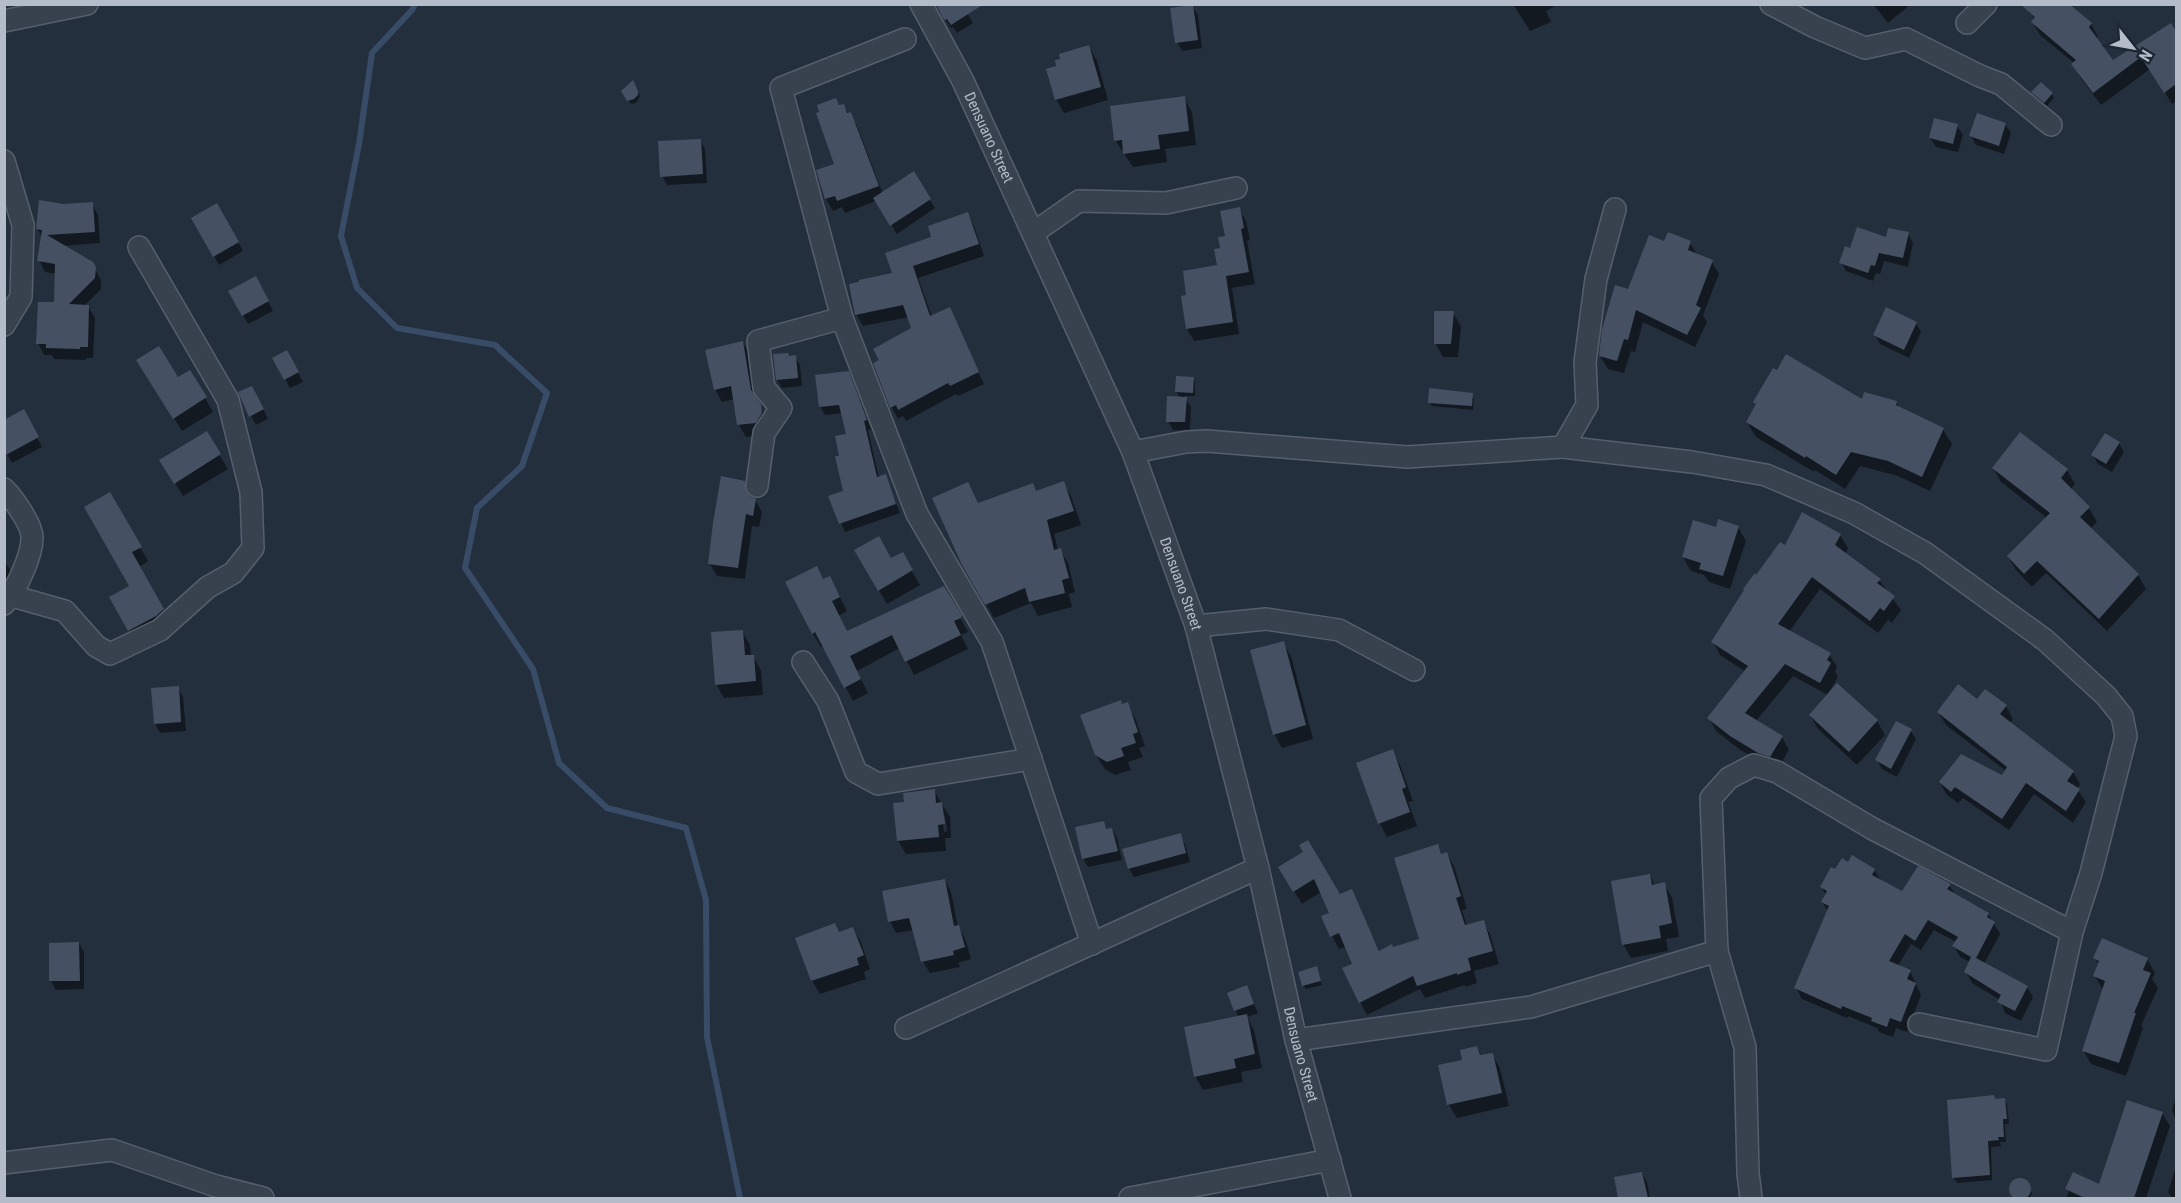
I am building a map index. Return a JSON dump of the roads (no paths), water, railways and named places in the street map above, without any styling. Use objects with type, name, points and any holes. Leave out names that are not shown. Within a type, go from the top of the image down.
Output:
[{"type":"street","points":[[4,21],[87,4]]},
{"type":"street","name":"Densuano Street","points":[[921,4],[963,81],[1133,452],[1196,626],[1258,868],[1296,1040],[1341,1198]]},
{"type":"street","points":[[1771,4],[1815,27],[1865,48],[1906,39],[2001,84],[2051,125]]},
{"type":"street","points":[[1967,23],[1986,4]]},
{"type":"street","points":[[905,39],[781,88],[842,318],[917,514],[992,642],[1092,944]]},
{"type":"street","points":[[4,161],[23,225],[21,297],[4,325]]},
{"type":"street","points":[[1033,233],[1079,201],[1166,203],[1236,188]]},
{"type":"street","points":[[1563,447],[1587,405],[1585,362],[1596,279],[1615,209]]},
{"type":"street","points":[[4,489],[14,499],[33,536],[29,556],[7,598],[65,611],[96,646],[110,654],[160,630],[208,587],[233,573],[252,548],[251,492],[228,400],[139,247]]},
{"type":"street","points":[[757,486],[764,433],[781,408],[764,388],[758,341],[842,318]]},
{"type":"street","points":[[1133,452],[1186,442],[1207,441],[1407,457],[1563,447],[1692,462],[1766,475],[1854,513],[1925,553],[2045,639],[2106,696],[2122,716],[2126,736],[2091,873],[2072,932],[2046,1050],[1919,1024]]},
{"type":"street","points":[[1196,626],[1266,619],[1339,630],[1414,670]]},
{"type":"street","points":[[803,662],[828,701],[856,772],[878,783],[1031,759]]},
{"type":"street","points":[[1751,1198],[1748,1173],[1745,1047],[1717,951],[1711,798],[1729,778],[1754,765],[1776,772],[1873,829],[2072,932]]},
{"type":"street","points":[[906,1028],[1258,868]]},
{"type":"street","points":[[1296,1040],[1531,1007],[1717,951]]},
{"type":"street","points":[[4,1163],[112,1150],[214,1192],[263,1198]]},
{"type":"street","points":[[1130,1198],[1330,1160]]},
{"type":"waterway","points":[[415,4],[372,53],[359,144],[341,236],[357,288],[397,328],[495,345],[547,393],[522,466],[477,508],[465,568],[533,669],[559,763],[607,808],[686,828],[706,900],[707,1037],[740,1198]]}]
